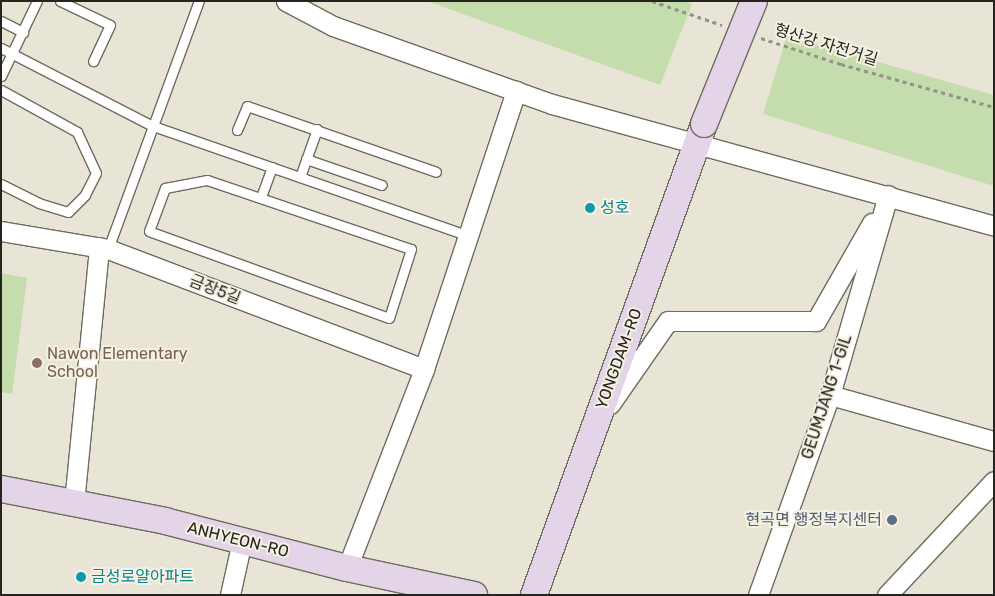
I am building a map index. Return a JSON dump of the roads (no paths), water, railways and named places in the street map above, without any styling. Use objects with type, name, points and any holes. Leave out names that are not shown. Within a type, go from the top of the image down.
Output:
[{"type":"main road","name":"YONGDAM-RO","points":[[534,595],[701,133],[754,1]]},
{"type":"main road","name":"ANHYEON-RO","points":[[1,489],[165,521],[347,568],[474,595]]},
{"type":"street","points":[[286,1],[333,26],[552,104],[701,133],[888,196],[994,226]]},
{"type":"street","points":[[347,568],[424,369],[516,91]]},
{"type":"street","points":[[595,426],[668,321],[816,321],[888,196]]},
{"type":"street","name":"GEUMJANG 1-GIL","points":[[758,595],[830,395],[888,196]]},
{"type":"street","name":"금장5길","points":[[1,230],[104,248],[424,369]]},
{"type":"street","points":[[74,503],[104,248]]},
{"type":"street","points":[[830,395],[994,441]]},
{"type":"street","points":[[887,595],[994,481]]},
{"type":"street","points":[[230,595],[242,541]]},
{"type":"lane","points":[[1,76],[37,1]]},
{"type":"lane","points":[[60,1],[110,25],[93,61]]},
{"type":"lane","points":[[104,248],[153,126],[199,1]]},
{"type":"lane","points":[[1,21],[23,32]]},
{"type":"lane","points":[[1,48],[153,126],[468,236]]},
{"type":"lane","points":[[1,90],[77,132],[96,173],[85,195],[68,212],[39,203],[1,184]]},
{"type":"lane","points":[[237,130],[247,106],[436,172]]},
{"type":"lane","points":[[300,177],[317,129]]},
{"type":"lane","points":[[306,159],[382,185]]},
{"type":"lane","points":[[261,197],[272,167]]},
{"type":"lane","points":[[207,180],[261,197],[411,249],[389,318],[149,231],[165,188],[207,180]]},
{"type":"place","name":"성호","points":[[590,208]]},
{"type":"place","name":"Nawon Elementary School","points":[[37,363]]},
{"type":"place","name":"현곡면 행정복지센터","points":[[892,520]]},
{"type":"place","name":"금성로얄아파트","points":[[81,577]]}]
